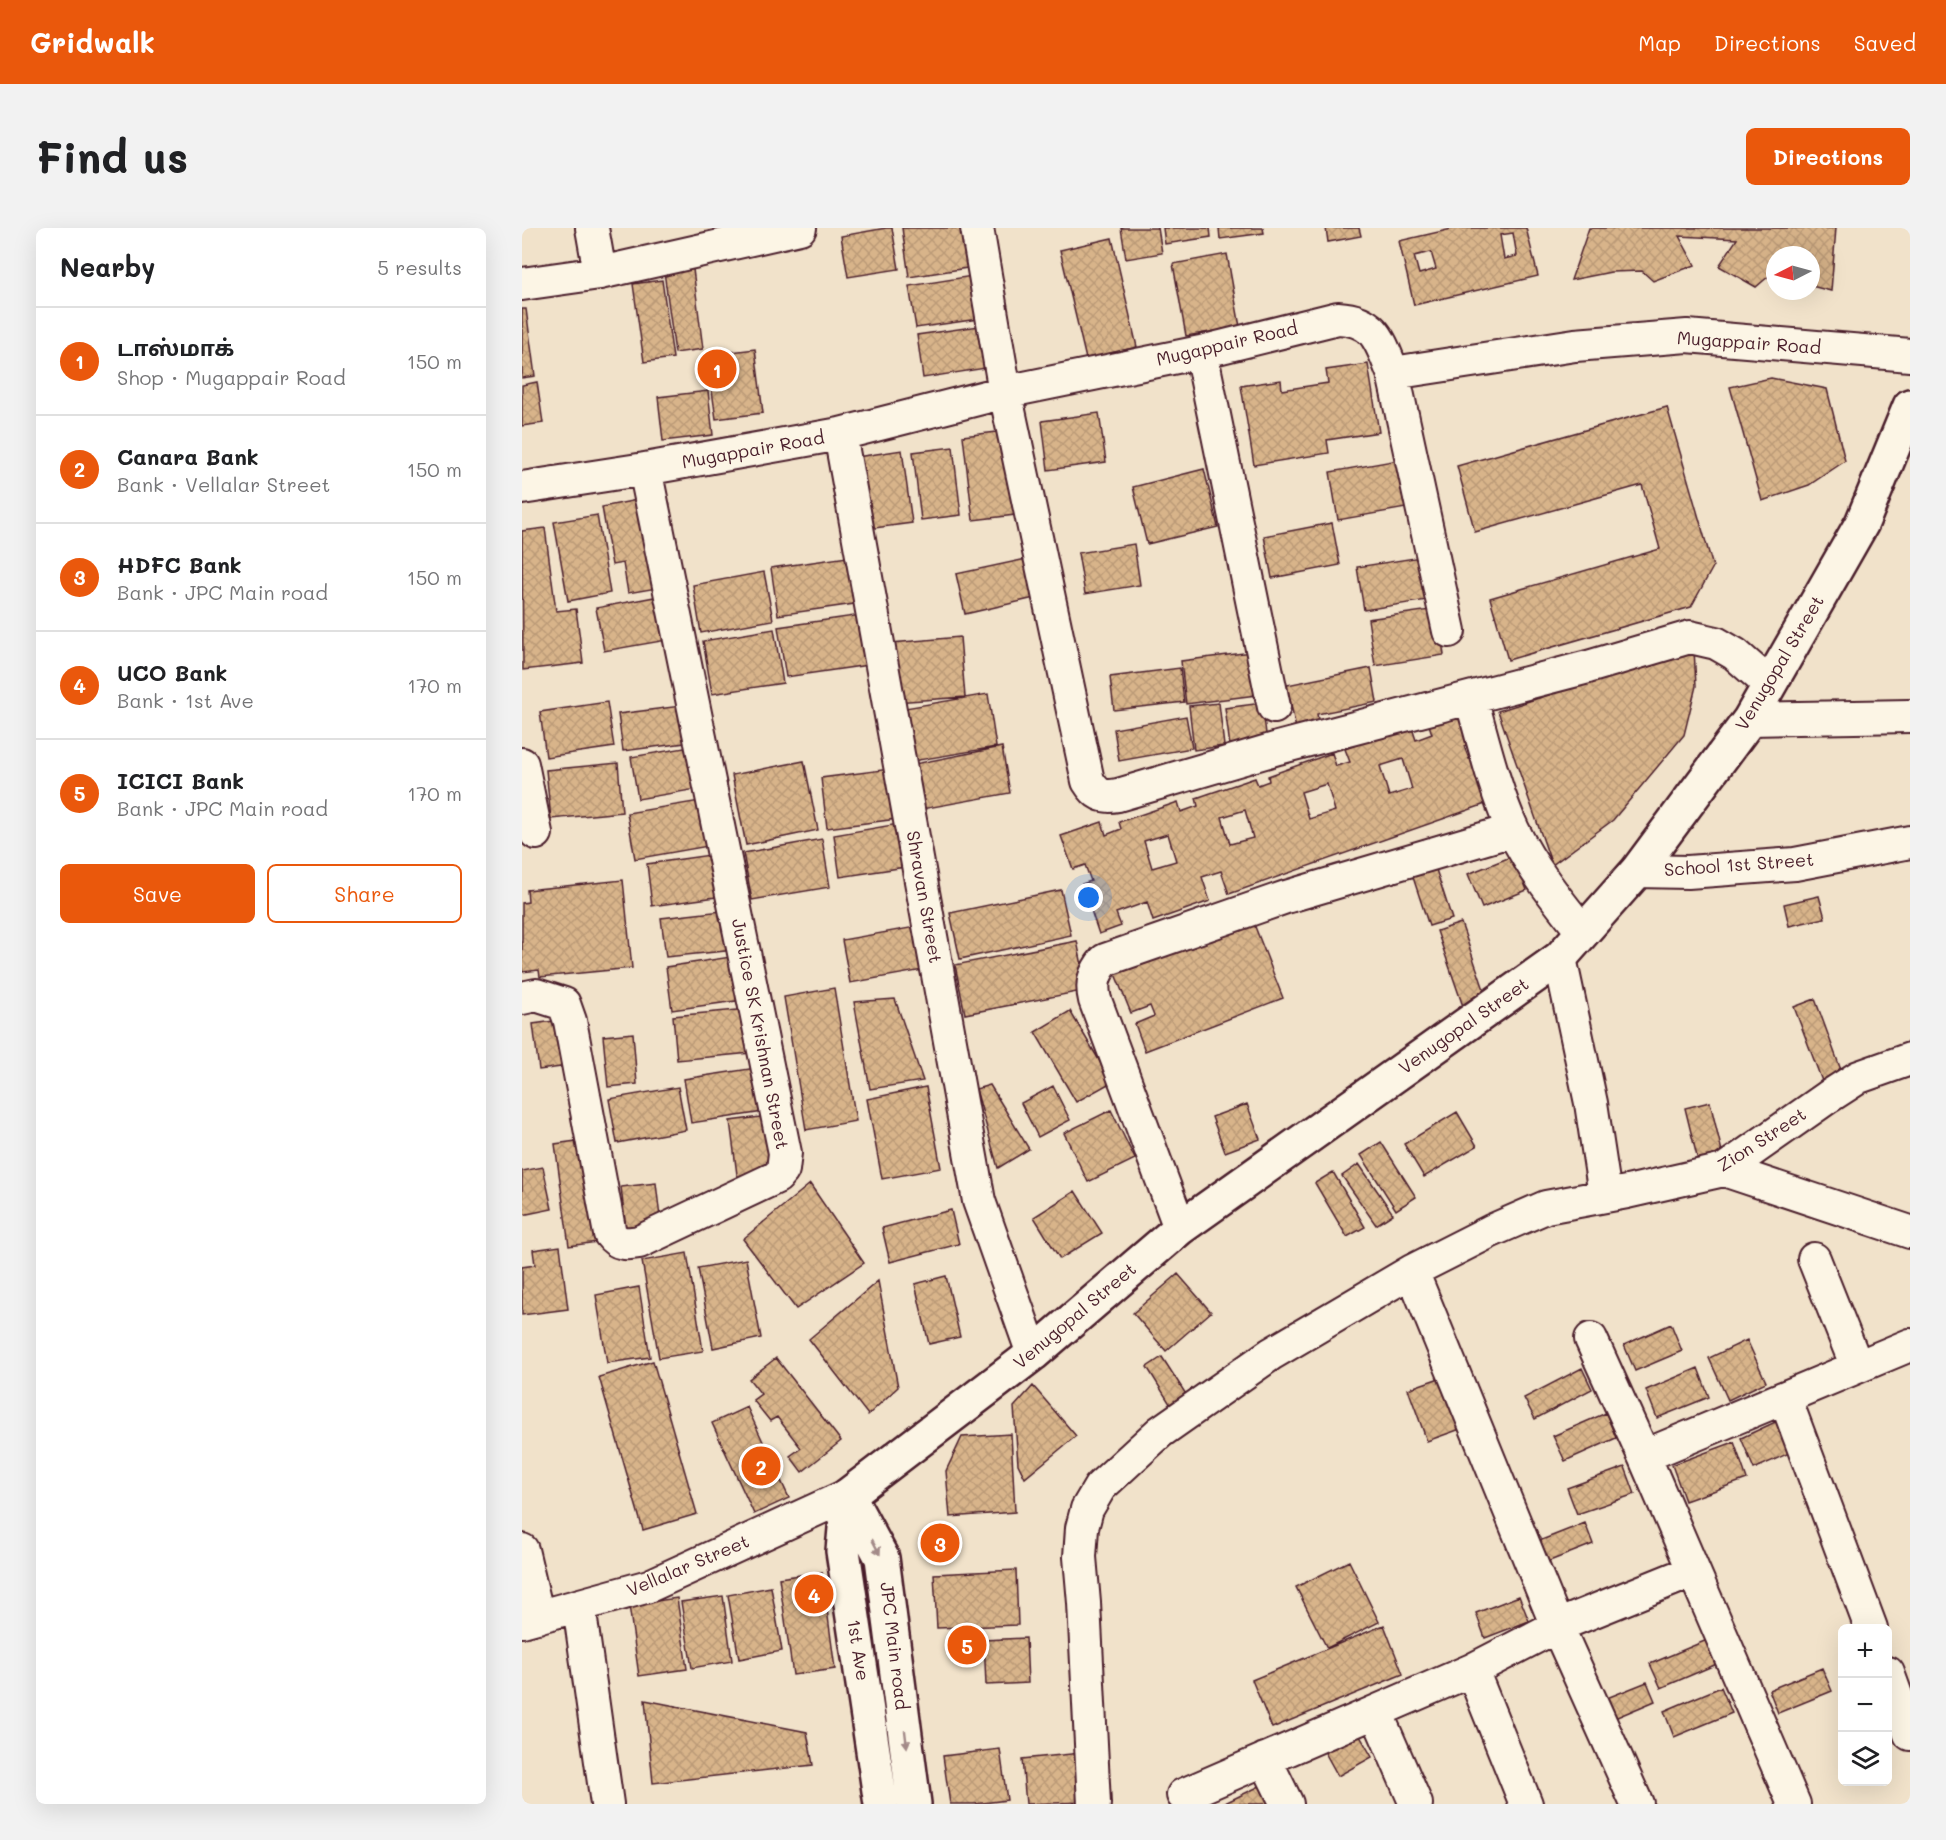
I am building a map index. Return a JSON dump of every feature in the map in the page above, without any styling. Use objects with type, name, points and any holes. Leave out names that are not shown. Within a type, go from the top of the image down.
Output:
[{"type":"main road","name":"Venugopal Street","points":[[848,1495],[1033,1354],[1180,1228],[1560,958],[1637,871],[1750,719],[1862,523],[1910,406]]},
{"type":"main road","name":"1st Ave","points":[[848,1495],[843,1551],[881,1804]]},
{"type":"main road","name":"JPC Main road","points":[[848,1495],[882,1558],[914,1804]]},
{"type":"street","points":[[592,228],[600,273]]},
{"type":"street","points":[[522,284],[600,273],[800,228]]},
{"type":"street","points":[[977,228],[1005,392],[1088,781],[1094,792],[1102,796],[1118,795],[1278,748],[1588,667],[1690,637],[1716,643],[1735,654],[1769,684]]},
{"type":"street","name":"Mugappair Road","points":[[522,488],[645,469],[840,434],[1005,392],[1201,352],[1338,318],[1354,319],[1369,327],[1381,343],[1393,373],[1575,345],[1687,336],[1910,355]]},
{"type":"street","points":[[1201,352],[1274,707]]},
{"type":"street","points":[[1393,373],[1449,631]]},
{"type":"street","name":"Shravan Street","points":[[840,434],[979,1201],[1033,1354]]},
{"type":"street","name":"Justice SK Krishnan Street","points":[[522,998],[536,995],[564,1005],[570,1021],[610,1234],[614,1240],[628,1244],[639,1242],[777,1177],[783,1170],[785,1153],[645,469]]},
{"type":"street","points":[[1471,698],[1513,830],[1543,881],[1582,932]]},
{"type":"street","points":[[1750,719],[1910,716]]},
{"type":"street","points":[[522,764],[536,832]]},
{"type":"street","points":[[1180,1228],[1095,1000],[1093,979],[1099,967],[1105,960],[1286,897],[1513,830]]},
{"type":"street","name":"School 1st Street","points":[[1637,871],[1688,872],[1795,864],[1910,842]]},
{"type":"street","points":[[1560,958],[1591,1103],[1605,1195]]},
{"type":"street","name":"Zion Street","points":[[1094,1804],[1080,1557],[1082,1528],[1087,1509],[1100,1487],[1160,1432],[1271,1354],[1412,1271],[1491,1231],[1546,1207],[1724,1170],[1859,1077],[1910,1059]]},
{"type":"street","points":[[1724,1170],[1910,1232]]},
{"type":"street","points":[[1814,1259],[1857,1367]]},
{"type":"street","points":[[1412,1271],[1557,1626],[1637,1804]]},
{"type":"street","points":[[1591,1339],[1794,1804]]},
{"type":"street","points":[[1644,1456],[1910,1345]]},
{"type":"street","points":[[1785,1398],[1869,1624]]},
{"type":"street","name":"Vellalar Street","points":[[530,1619],[649,1586],[848,1495]]},
{"type":"street","points":[[522,1550],[530,1619]]},
{"type":"street","points":[[1177,1801],[1265,1759],[1472,1670],[1557,1626],[1693,1571]]},
{"type":"street","points":[[579,1606],[607,1804]]},
{"type":"street","points":[[1472,1670],[1526,1804]]},
{"type":"street","points":[[1889,1678],[1910,1734]]},
{"type":"street","points":[[1376,1712],[1416,1804]]},
{"type":"street","points":[[1265,1759],[1287,1804]]},
{"type":"building","points":[[892,228],[899,269],[848,277],[841,236]]},
{"type":"building","points":[[902,228],[974,228],[980,266],[909,277]]},
{"type":"building","points":[[1121,228],[1158,228],[1162,253],[1126,259]]},
{"type":"building","points":[[1163,228],[1210,228],[1211,237],[1165,244]]},
{"type":"building","points":[[1219,228],[1263,228],[1264,233],[1220,239]]},
{"type":"building","points":[[1326,228],[1359,228],[1361,236],[1328,242]]},
{"type":"building","points":[[1456,228],[1526,228],[1538,276],[1414,305],[1399,241]],"holes":[[[1513,233],[1517,256],[1504,259],[1500,235]],[[1431,252],[1436,269],[1419,274],[1414,256]]]},
{"type":"building","points":[[1589,228],[1836,228],[1831,291],[1820,288],[1820,246],[1766,246],[1766,278],[1756,287],[1719,266],[1737,239],[1679,236],[1695,265],[1653,281],[1642,271],[1611,272],[1571,280]]},
{"type":"building","points":[[1112,238],[1137,347],[1086,359],[1060,250]]},
{"type":"building","points":[[1227,254],[1240,327],[1186,336],[1173,264]]},
{"type":"building","points":[[692,261],[703,349],[675,353],[663,264]]},
{"type":"building","points":[[972,276],[978,319],[916,328],[909,286]]},
{"type":"building","points":[[662,280],[673,358],[644,362],[633,284]]},
{"type":"building","points":[[522,309],[526,309],[535,376],[522,378]]},
{"type":"building","points":[[979,326],[986,368],[923,378],[917,335]]},
{"type":"building","points":[[755,349],[763,413],[716,419],[707,355]]},
{"type":"building","points":[[1368,364],[1379,432],[1327,440],[1329,453],[1254,465],[1241,386],[1281,380],[1282,390],[1328,383],[1326,370]]},
{"type":"building","points":[[1771,378],[1827,389],[1845,461],[1809,485],[1762,501],[1730,387]]},
{"type":"building","points":[[537,382],[543,423],[522,426],[522,385]]},
{"type":"building","points":[[708,391],[713,435],[663,441],[658,397]]},
{"type":"building","points":[[1667,407],[1713,567],[1691,607],[1508,660],[1490,598],[1660,549],[1642,485],[1475,532],[1457,466]]},
{"type":"building","points":[[1099,413],[1106,462],[1048,470],[1042,421]]},
{"type":"building","points":[[1005,431],[1015,515],[973,520],[963,436]]},
{"type":"building","points":[[953,447],[961,515],[921,520],[913,452]]},
{"type":"building","points":[[902,450],[912,523],[867,529],[857,457]]},
{"type":"building","points":[[1398,460],[1406,508],[1338,520],[1330,472]]},
{"type":"building","points":[[1204,469],[1218,527],[1147,544],[1133,487]]},
{"type":"building","points":[[647,498],[663,587],[628,593],[623,563],[612,565],[602,507]]},
{"type":"building","points":[[597,515],[610,593],[568,601],[554,522]]},
{"type":"building","points":[[1332,523],[1340,565],[1272,578],[1264,536]]},
{"type":"building","points":[[545,528],[556,611],[576,609],[583,663],[523,670],[522,531]]},
{"type":"building","points":[[1134,544],[1140,585],[1085,594],[1078,553]]},
{"type":"building","points":[[1427,556],[1434,599],[1364,610],[1357,567]]},
{"type":"building","points":[[847,557],[854,604],[778,615],[771,568]]},
{"type":"building","points":[[1031,558],[1039,597],[965,614],[956,574]]},
{"type":"building","points":[[764,572],[773,620],[701,633],[693,585]]},
{"type":"building","points":[[665,595],[673,639],[604,651],[596,608]]},
{"type":"building","points":[[1437,609],[1444,655],[1375,666],[1368,619]]},
{"type":"building","points":[[861,615],[868,665],[786,677],[778,627]]},
{"type":"building","points":[[774,629],[783,683],[712,694],[703,641]]},
{"type":"building","points":[[960,637],[965,697],[895,702],[891,643]]},
{"type":"building","points":[[1694,649],[1696,686],[1684,735],[1613,820],[1552,865],[1498,711]]},
{"type":"building","points":[[1259,651],[1264,694],[1186,704],[1181,661]]},
{"type":"building","points":[[1180,668],[1184,702],[1114,710],[1110,677]]},
{"type":"building","points":[[1371,668],[1377,702],[1317,714],[1319,724],[1296,729],[1287,685]]},
{"type":"building","points":[[988,694],[996,747],[913,761],[905,708]]},
{"type":"building","points":[[607,702],[614,747],[546,757],[540,712]]},
{"type":"building","points":[[1219,703],[1224,746],[1194,750],[1189,706]]},
{"type":"building","points":[[1262,703],[1267,741],[1230,746],[1225,708]]},
{"type":"building","points":[[681,706],[685,743],[623,751],[618,714]]},
{"type":"building","points":[[1463,710],[1474,742],[1464,746],[1469,759],[1478,755],[1494,801],[1229,894],[1221,871],[1202,877],[1210,901],[1153,921],[1147,902],[1116,913],[1121,926],[1099,934],[1082,884],[1091,881],[1085,865],[1073,869],[1061,836],[1102,822],[1106,835],[1121,829],[1119,822],[1178,802],[1181,812],[1198,806],[1196,798],[1255,778],[1258,785],[1269,781],[1268,776],[1332,753],[1336,766],[1350,762],[1345,749],[1411,725],[1416,740],[1432,734],[1428,722]],"holes":[[[1403,759],[1412,789],[1389,796],[1380,766]],[[1327,784],[1335,811],[1309,819],[1301,792]],[[1245,810],[1253,838],[1230,844],[1222,817]],[[1168,834],[1176,861],[1152,868],[1144,841]]]},
{"type":"building","points":[[1186,716],[1192,748],[1119,761],[1114,729]]},
{"type":"building","points":[[690,747],[697,789],[638,799],[631,757]]},
{"type":"building","points":[[1002,747],[1010,793],[922,809],[914,764]]},
{"type":"building","points":[[804,761],[818,830],[746,845],[732,775]]},
{"type":"building","points":[[618,763],[622,812],[551,819],[546,770]]},
{"type":"building","points":[[890,769],[897,819],[827,828],[821,778]]},
{"type":"building","points":[[706,800],[714,845],[635,859],[627,813]]},
{"type":"building","points":[[898,824],[905,867],[840,877],[834,835]]},
{"type":"building","points":[[822,839],[830,887],[752,900],[743,853]]},
{"type":"building","points":[[717,854],[723,896],[652,906],[647,864]]},
{"type":"building","points":[[1513,856],[1527,890],[1482,908],[1468,874]]},
{"type":"building","points":[[1432,857],[1452,919],[1429,926],[1409,865]]},
{"type":"building","points":[[623,880],[632,968],[540,977],[539,970],[522,972],[522,903],[528,902],[527,890]]},
{"type":"building","points":[[1061,890],[1071,935],[960,959],[950,913]]},
{"type":"building","points":[[1819,896],[1825,918],[1789,926],[1784,904]]},
{"type":"building","points":[[731,910],[735,950],[666,957],[661,918]]},
{"type":"building","points":[[1252,919],[1283,998],[1145,1051],[1135,1024],[1154,1016],[1150,1006],[1131,1013],[1115,974]]},
{"type":"building","points":[[1461,923],[1489,1004],[1465,1012],[1437,931]]},
{"type":"building","points":[[921,926],[929,969],[850,983],[842,940]]},
{"type":"building","points":[[1077,941],[1087,990],[965,1014],[955,965]]},
{"type":"building","points":[[737,956],[743,1000],[672,1010],[666,967]]},
{"type":"building","points":[[834,988],[856,1121],[806,1130],[784,997]]},
{"type":"building","points":[[895,999],[923,1081],[870,1089],[854,1002]]},
{"type":"building","points":[[1815,999],[1845,1081],[1825,1089],[1794,1007]]},
{"type":"building","points":[[748,1009],[751,1053],[677,1060],[673,1016]]},
{"type":"building","points":[[1070,1011],[1112,1082],[1076,1102],[1035,1032]]},
{"type":"building","points":[[561,1020],[568,1066],[539,1070],[533,1024]]},
{"type":"building","points":[[633,1033],[637,1084],[608,1087],[603,1036]]},
{"type":"building","points":[[756,1068],[763,1112],[691,1123],[684,1079]]},
{"type":"building","points":[[990,1085],[1029,1149],[998,1168],[976,1089]]},
{"type":"building","points":[[1053,1086],[1070,1120],[1038,1137],[1021,1103]]},
{"type":"building","points":[[678,1087],[686,1130],[617,1143],[609,1099]]},
{"type":"building","points":[[926,1087],[941,1168],[882,1179],[867,1099]]},
{"type":"building","points":[[1710,1102],[1724,1160],[1699,1165],[1685,1108]]},
{"type":"building","points":[[1247,1104],[1260,1139],[1225,1152],[1212,1117]]},
{"type":"building","points":[[1111,1110],[1135,1159],[1088,1182],[1064,1133]]},
{"type":"building","points":[[1457,1112],[1477,1146],[1424,1177],[1404,1144]]},
{"type":"building","points":[[768,1116],[776,1169],[739,1190],[730,1121]]},
{"type":"building","points":[[590,1139],[604,1241],[569,1246],[555,1144]]},
{"type":"building","points":[[1381,1142],[1416,1197],[1396,1210],[1361,1155]]},
{"type":"building","points":[[1359,1164],[1393,1214],[1376,1225],[1342,1176]]},
{"type":"building","points":[[543,1167],[552,1209],[522,1215],[522,1171]]},
{"type":"building","points":[[1333,1172],[1365,1227],[1347,1237],[1315,1183]]},
{"type":"building","points":[[656,1183],[661,1226],[626,1230],[621,1187]]},
{"type":"building","points":[[810,1184],[864,1263],[796,1309],[743,1239]]},
{"type":"building","points":[[1075,1191],[1102,1233],[1060,1259],[1034,1217]]},
{"type":"building","points":[[951,1210],[959,1244],[890,1262],[882,1228]]},
{"type":"building","points":[[560,1246],[568,1309],[522,1315],[522,1267],[535,1265],[533,1250]]},
{"type":"building","points":[[687,1253],[703,1351],[659,1358],[642,1261]]},
{"type":"building","points":[[746,1259],[761,1338],[713,1348],[698,1268]]},
{"type":"building","points":[[1178,1274],[1211,1312],[1166,1351],[1133,1313]]},
{"type":"building","points":[[946,1276],[960,1337],[929,1344],[915,1284]]},
{"type":"building","points":[[878,1281],[898,1387],[868,1415],[809,1339]]},
{"type":"building","points":[[639,1287],[650,1357],[607,1363],[596,1295]]},
{"type":"building","points":[[1671,1324],[1682,1351],[1635,1371],[1624,1345]]},
{"type":"building","points":[[1747,1340],[1766,1382],[1728,1400],[1709,1358]]},
{"type":"building","points":[[1162,1357],[1191,1402],[1175,1412],[1147,1367]]},
{"type":"building","points":[[776,1358],[841,1441],[802,1472],[790,1456],[801,1448],[777,1417],[770,1421],[753,1400],[761,1394],[749,1379]]},
{"type":"building","points":[[653,1361],[697,1514],[643,1530],[599,1377]]},
{"type":"building","points":[[1582,1368],[1592,1389],[1535,1419],[1524,1398]]},
{"type":"building","points":[[1698,1368],[1709,1397],[1657,1418],[1646,1390]]},
{"type":"building","points":[[1448,1375],[1466,1427],[1427,1441],[1408,1389]]},
{"type":"building","points":[[1033,1386],[1076,1436],[1025,1478],[1018,1464],[1014,1407]]},
{"type":"building","points":[[747,1407],[789,1498],[754,1514],[712,1423]]},
{"type":"building","points":[[1606,1413],[1616,1438],[1565,1461],[1553,1436]]},
{"type":"building","points":[[1784,1418],[1798,1449],[1754,1469],[1741,1438]]},
{"type":"building","points":[[1011,1434],[1015,1512],[950,1517],[946,1471],[962,1437]]},
{"type":"building","points":[[1734,1442],[1747,1479],[1685,1501],[1672,1465]]},
{"type":"building","points":[[1625,1467],[1635,1494],[1577,1514],[1567,1488]]},
{"type":"building","points":[[1585,1523],[1593,1544],[1542,1564],[1534,1543]]},
{"type":"building","points":[[1349,1561],[1379,1622],[1327,1648],[1296,1587]]},
{"type":"building","points":[[1016,1570],[1018,1625],[937,1628],[934,1574]]},
{"type":"building","points":[[822,1572],[835,1669],[793,1675],[779,1578]]},
{"type":"building","points":[[771,1587],[782,1651],[739,1659],[728,1595]]},
{"type":"building","points":[[723,1596],[732,1661],[692,1668],[681,1602]]},
{"type":"building","points":[[1519,1596],[1529,1621],[1485,1638],[1476,1613]]},
{"type":"building","points":[[677,1598],[687,1669],[639,1676],[629,1605]]},
{"type":"building","points":[[1384,1625],[1403,1674],[1272,1728],[1252,1680]]},
{"type":"building","points":[[1026,1638],[1028,1683],[986,1685],[984,1640]]},
{"type":"building","points":[[1707,1640],[1717,1664],[1661,1688],[1650,1664]]},
{"type":"building","points":[[1822,1668],[1832,1691],[1778,1713],[1769,1690]]},
{"type":"building","points":[[1647,1682],[1655,1701],[1610,1720],[1602,1700]]},
{"type":"building","points":[[1721,1687],[1732,1713],[1674,1737],[1664,1711]]},
{"type":"building","points":[[645,1700],[807,1732],[813,1765],[653,1783]]},
{"type":"building","points":[[1356,1729],[1372,1757],[1338,1776],[1322,1747]]},
{"type":"building","points":[[1000,1749],[1007,1800],[950,1804],[943,1756]]},
{"type":"building","points":[[1081,1753],[1087,1802],[1026,1804],[1022,1759]]},
{"type":"building","points":[[1264,1784],[1274,1804],[1223,1804]]},
{"type":"place","name":"டாஸ்மாக்","points":[[717,369]]},
{"type":"place","name":"Canara Bank","points":[[761,1466]]},
{"type":"place","name":"HDFC Bank","points":[[940,1543]]},
{"type":"place","name":"UCO Bank","points":[[814,1594]]},
{"type":"place","name":"ICICI Bank","points":[[967,1645]]}]
